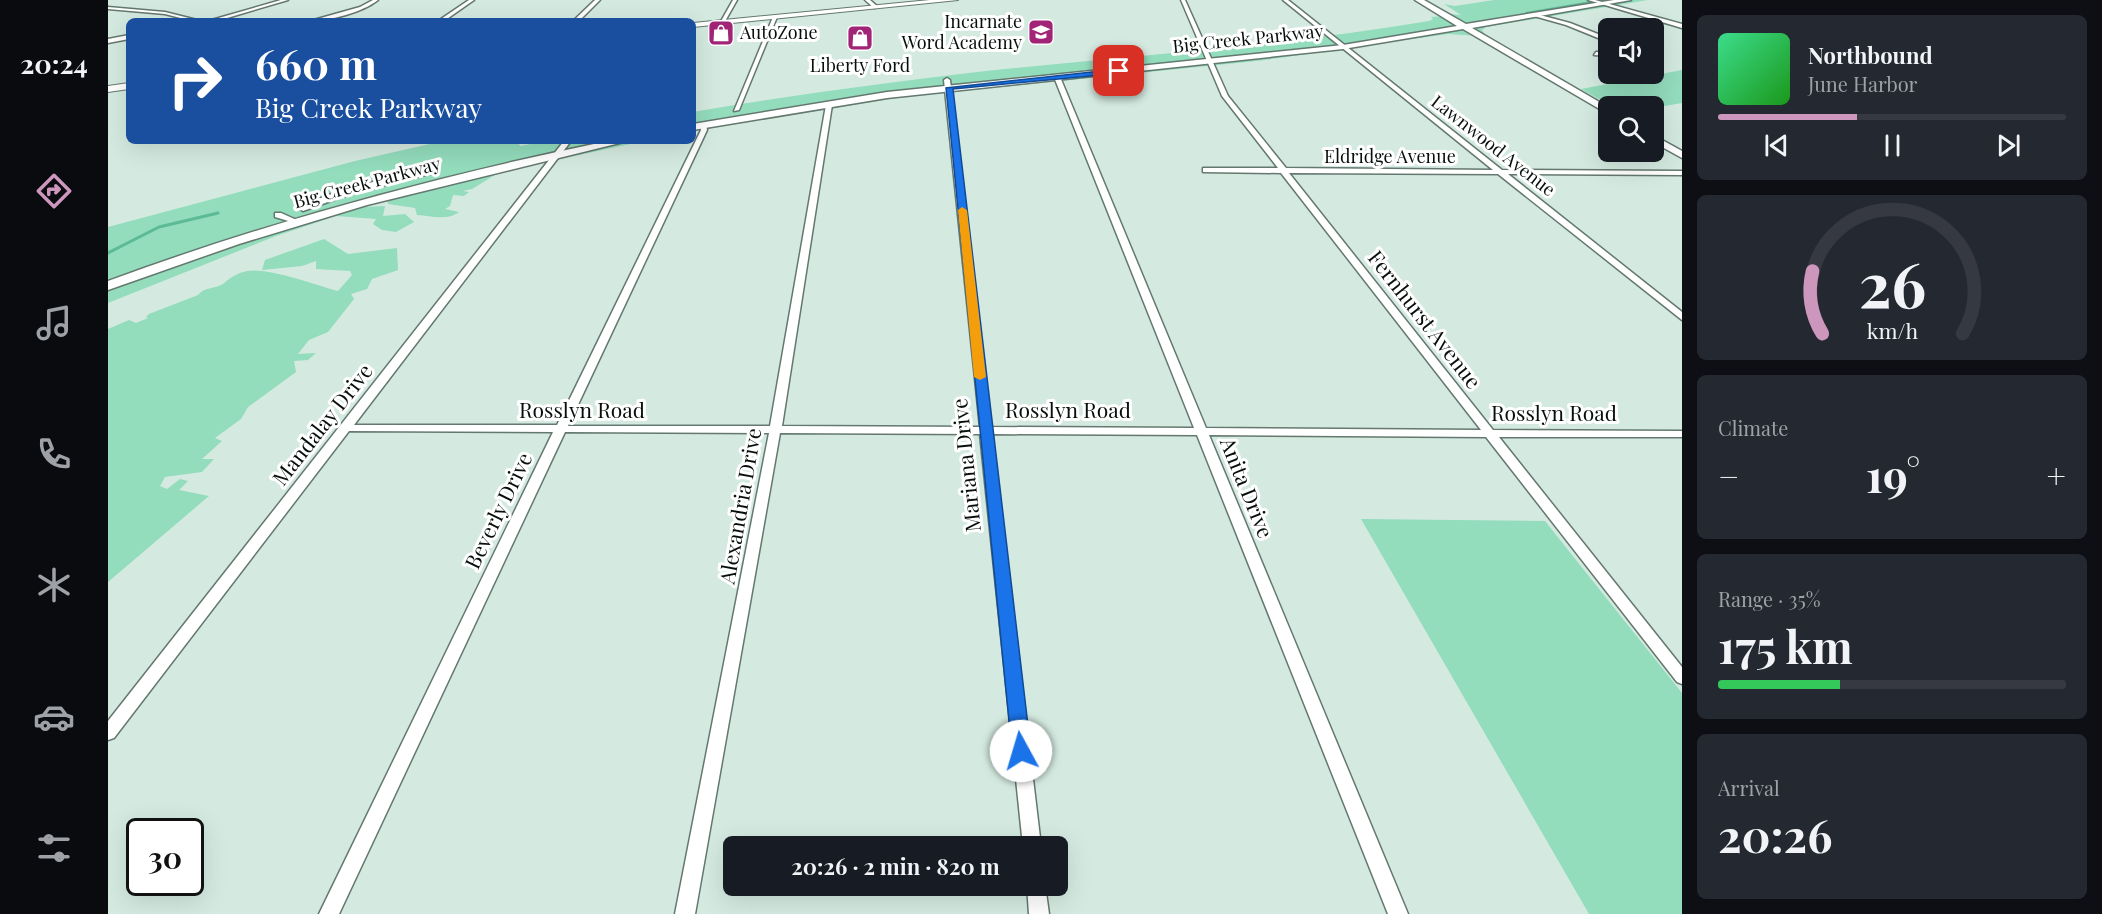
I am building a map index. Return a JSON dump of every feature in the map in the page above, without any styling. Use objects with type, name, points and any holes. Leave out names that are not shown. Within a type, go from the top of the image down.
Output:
[{"type":"main road","points":[[696,25],[954,0]]},
{"type":"main road","points":[[108,89],[126,86]]},
{"type":"street","points":[[223,18],[286,0]]},
{"type":"street","points":[[325,18],[362,8],[376,0]]},
{"type":"street","points":[[445,18],[472,0]]},
{"type":"street","points":[[579,18],[598,0]]},
{"type":"street","points":[[722,22],[735,0]]},
{"type":"street","points":[[867,0],[876,7]]},
{"type":"street","name":"Fernhurst Avenue","points":[[1184,0],[1210,66],[1225,96],[1682,678]]},
{"type":"street","name":"Lawnwood Avenue","points":[[1284,0],[1682,317]]},
{"type":"street","points":[[1419,0],[1598,105]]},
{"type":"street","name":"Big Creek Parkway","points":[[696,123],[829,105],[948,84],[1057,77],[1209,59],[1580,0]]},
{"type":"street","points":[[1590,0],[1682,26]]},
{"type":"street","name":"Big Creek Parkway","points":[[696,123],[735,110],[948,84],[1343,47],[1627,0]]},
{"type":"street","points":[[108,8],[165,13],[186,18]]},
{"type":"street","points":[[1536,15],[1598,36]]},
{"type":"street","points":[[735,110],[775,17]]},
{"type":"street","points":[[108,41],[126,38]]},
{"type":"street","name":"Anita Drive","points":[[1057,77],[1398,914]]},
{"type":"street","name":"Mariana Drive","points":[[948,84],[1031,836]]},
{"type":"street","name":"Alexandria Drive","points":[[685,914],[775,431],[829,105]]},
{"type":"street","name":"Beverly Drive","points":[[329,914],[704,130],[696,123]]},
{"type":"street","name":"Big Creek Parkway","points":[[194,254],[278,215],[349,191],[555,144]]},
{"type":"street","name":"Mandalay Drive","points":[[108,733],[566,144]]},
{"type":"street","name":"Big Creek Parkway","points":[[108,286],[194,254],[295,221],[451,178],[608,144]]},
{"type":"street","points":[[1664,144],[1682,155]]},
{"type":"street","name":"Eldridge Avenue","points":[[1206,170],[1682,173]]},
{"type":"street","points":[[278,215],[295,221]]},
{"type":"street","name":"Rosslyn Road","points":[[346,428],[559,431],[1682,434]]},
{"type":"street","points":[[1038,896],[1040,914]]},
{"type":"green space","points":[[1494,0],[1648,0],[1486,27],[1482,30],[1485,34],[1477,34],[1480,36],[1448,34],[1257,61],[903,97],[696,131],[696,111],[728,106],[941,76],[1260,44],[1373,30],[1429,21],[1433,19],[1431,17],[1445,16],[1440,13],[1461,15],[1444,4],[1455,6]]},
{"type":"green space","points":[[1682,70],[1682,103],[1664,106],[1664,96],[1598,96],[1598,99],[1581,89],[1608,84],[1664,84],[1664,73]]},
{"type":"green space","points":[[430,144],[518,144],[521,146],[530,144],[630,144],[500,172],[472,189],[463,191],[469,192],[464,196],[453,195],[450,206],[445,209],[459,212],[454,215],[439,217],[417,215],[415,208],[388,204],[388,200],[363,207],[385,206],[383,216],[405,214],[414,222],[396,232],[382,230],[373,224],[376,219],[336,216],[276,236],[108,303],[108,227],[355,161]]},
{"type":"green space","points":[[324,239],[348,254],[397,248],[398,270],[372,279],[367,289],[351,294],[354,299],[328,332],[309,340],[298,354],[316,353],[308,360],[294,361],[296,372],[248,407],[241,419],[215,438],[222,441],[202,459],[214,459],[202,472],[165,477],[160,486],[167,489],[180,479],[188,481],[179,490],[209,496],[108,582],[108,329],[129,320],[136,323],[148,318],[146,317],[149,314],[198,295],[206,289],[220,286],[234,276],[247,271],[256,270],[279,274],[338,291],[352,275],[350,271],[316,269],[316,261],[302,266],[262,270],[265,260]]},
{"type":"green space","points":[[1361,519],[1545,521],[1682,693],[1682,914],[1589,914]]},
{"type":"waterway","points":[[1600,1],[1606,0]]},
{"type":"waterway","points":[[1526,13],[1591,2]]},
{"type":"waterway","points":[[108,253],[159,227],[218,213]]},
{"type":"slow traffic","points":[[962,210],[980,377]]},
{"type":"place","name":"Incarnate Word Academy","points":[[1041,32]]},
{"type":"place","name":"AutoZone","points":[[721,33]]},
{"type":"place","name":"Liberty Ford","points":[[860,38]]},
{"type":"route","points":[[1021,751],[949,88],[1119,71]]}]
